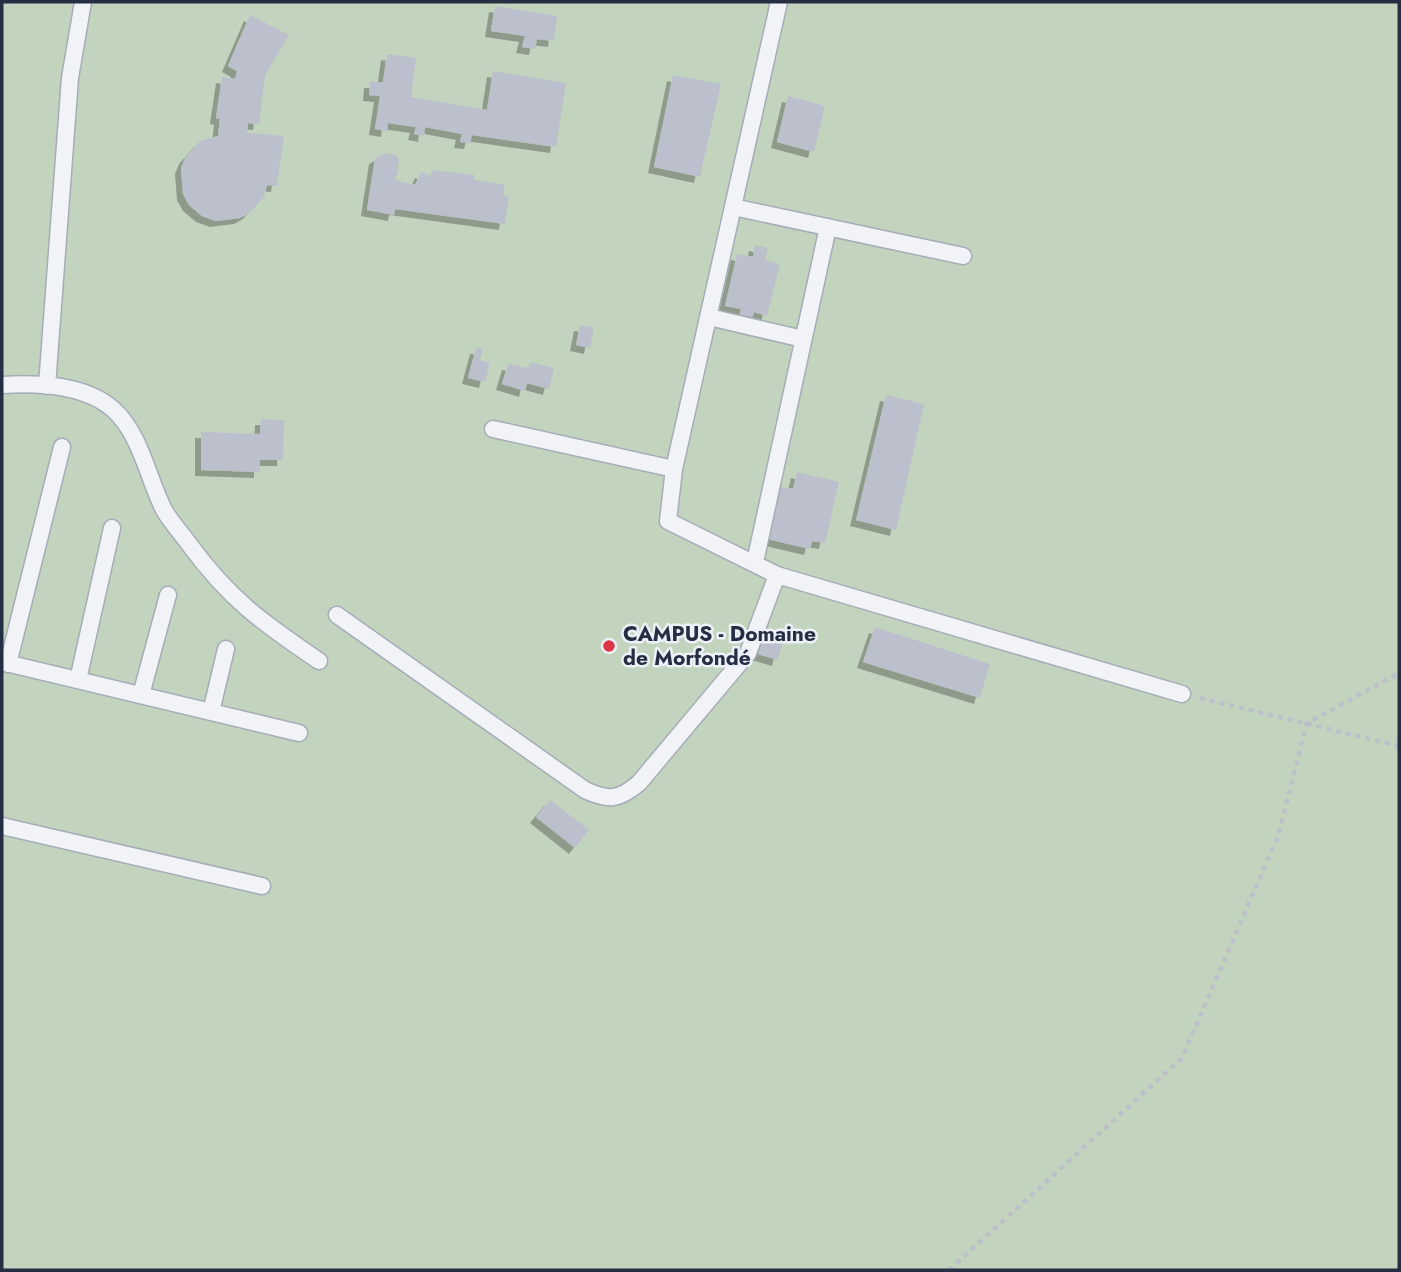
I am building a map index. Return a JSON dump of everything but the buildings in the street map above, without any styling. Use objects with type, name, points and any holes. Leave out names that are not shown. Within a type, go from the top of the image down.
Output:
[{"type":"lane","points":[[47,386],[70,78],[83,2]]},
{"type":"lane","points":[[779,2],[674,469],[668,521],[777,575],[1182,694]]},
{"type":"lane","points":[[733,207],[963,256]]},
{"type":"lane","points":[[755,562],[828,227]]},
{"type":"lane","points":[[709,317],[803,339]]},
{"type":"lane","points":[[2,384],[76,390],[114,410],[136,444],[165,512],[214,579],[252,615],[319,661]]},
{"type":"lane","points":[[493,429],[674,469]]},
{"type":"lane","points":[[62,447],[5,663],[299,733]]},
{"type":"lane","points":[[78,680],[112,528]]},
{"type":"lane","points":[[337,615],[585,790],[605,800],[621,797],[639,783],[748,653],[777,575]]},
{"type":"lane","points":[[141,695],[167,595]]},
{"type":"lane","points":[[211,712],[226,649]]},
{"type":"lane","points":[[2,825],[262,886]]},
{"type":"path","points":[[949,1270],[1182,1058],[1278,836],[1307,723],[1399,673]]},
{"type":"path","points":[[1182,694],[1399,746]]},
{"type":"green space","name":"CAMPUS - Domaine de Morfondé","points":[[2,2],[1399,2],[1399,1270],[2,1270]]},
{"type":"place","name":"CAMPUS - Domaine de Morfondé","points":[[609,646]]}]
